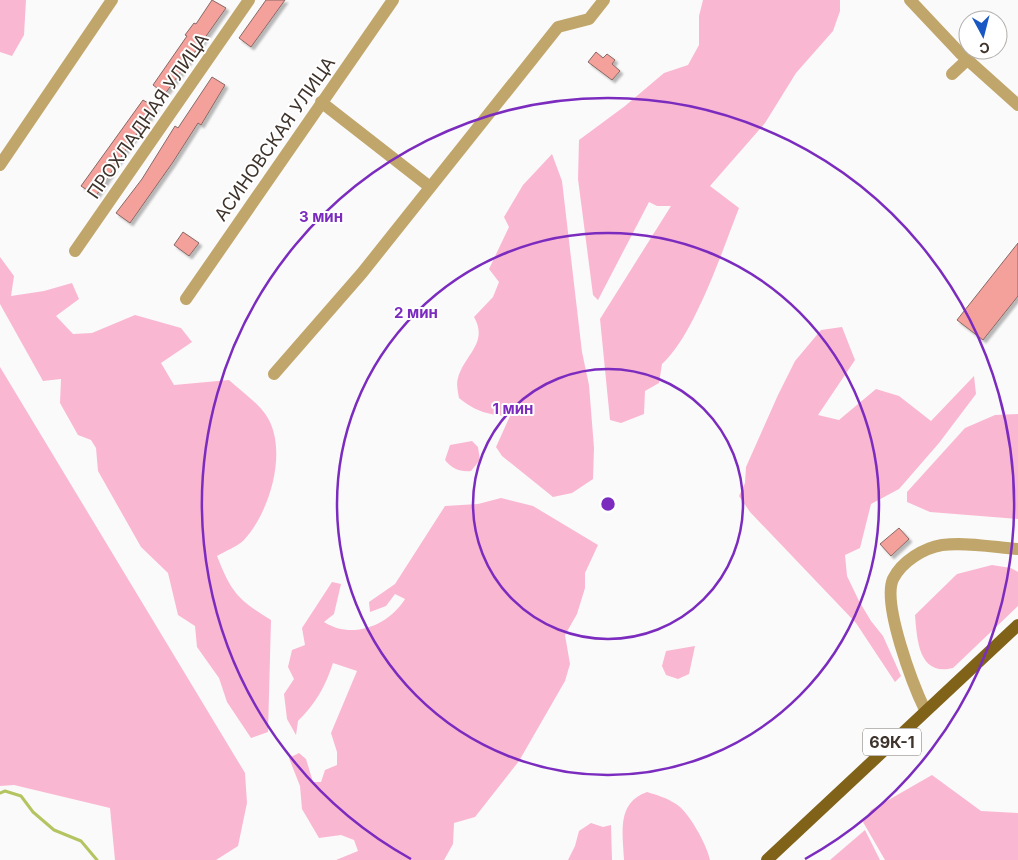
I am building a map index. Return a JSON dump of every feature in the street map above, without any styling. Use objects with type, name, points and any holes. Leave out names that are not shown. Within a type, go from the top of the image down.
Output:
[{"type":"main road","name":"69К-1","points":[[767,860],[925,710],[1018,625]]},
{"type":"street","points":[[0,165],[112,0]]},
{"type":"street","name":"ПРОХЛАДНАЯ УЛИЦА","points":[[75,252],[249,0]]},
{"type":"street","name":"АСИНОВСКАЯ УЛИЦА","points":[[186,299],[393,0]]},
{"type":"street","points":[[274,374],[362,273],[558,27],[589,19],[604,0]]},
{"type":"street","points":[[910,0],[958,51]]},
{"type":"street","points":[[952,74],[967,60],[1018,105]]},
{"type":"street","points":[[321,102],[430,187]]},
{"type":"street","points":[[925,710],[916,691],[893,618],[890,602],[893,579],[909,560],[921,551],[940,545],[960,544],[1018,549]]},
{"type":"shaded area","points":[[0,0],[26,0],[24,35],[12,56],[0,52]]},
{"type":"shaded area","points":[[703,0],[840,0],[840,11],[833,31],[796,73],[765,123],[710,186],[739,208],[696,313],[674,351],[662,364],[659,383],[645,391],[644,414],[621,423],[610,420],[600,319],[671,206],[657,206],[649,202],[598,300],[593,295],[578,179],[579,140],[625,106],[664,73],[688,65],[699,45],[699,16]]},
{"type":"shaded area","points":[[552,154],[562,181],[582,352],[589,385],[594,448],[593,479],[572,493],[553,497],[502,456],[496,447],[510,416],[489,414],[471,407],[459,398],[457,385],[461,370],[474,349],[479,334],[474,317],[493,297],[499,282],[489,269],[509,227],[504,217],[523,185]]},
{"type":"shaded area","points":[[0,257],[14,276],[11,296],[44,291],[72,283],[79,299],[56,316],[73,334],[92,333],[135,315],[181,328],[192,342],[161,363],[174,385],[229,380],[254,401],[266,415],[273,429],[276,445],[276,462],[268,497],[262,513],[244,540],[217,556],[237,594],[251,607],[271,620],[268,732],[251,738],[227,702],[219,678],[197,647],[195,626],[178,615],[168,573],[141,547],[98,471],[96,448],[91,440],[78,435],[60,403],[61,379],[43,381],[0,304]]},
{"type":"shaded area","points":[[842,327],[855,360],[818,415],[839,420],[876,389],[899,396],[931,421],[974,376],[976,394],[939,443],[899,489],[871,504],[860,548],[845,555],[847,576],[871,621],[883,636],[901,676],[895,682],[856,623],[750,512],[739,496],[745,483],[746,467],[795,361],[821,330]]},
{"type":"shaded area","points":[[0,367],[245,773],[247,803],[238,846],[216,860],[115,860],[110,808],[14,785],[0,786]]},
{"type":"shaded area","points":[[1018,414],[1018,519],[930,512],[907,502],[907,492],[965,428],[995,415]]},
{"type":"shaded area","points":[[472,441],[478,447],[480,460],[471,471],[463,471],[450,466],[445,460],[450,445]]},
{"type":"shaded area","points":[[501,498],[533,506],[598,545],[585,573],[585,588],[577,614],[565,635],[570,664],[565,681],[519,761],[475,817],[454,823],[453,844],[444,860],[336,860],[358,851],[354,840],[341,835],[319,838],[302,809],[300,786],[289,758],[299,753],[306,759],[313,782],[321,782],[325,770],[337,765],[337,752],[331,733],[357,671],[333,663],[327,680],[319,694],[298,721],[296,735],[287,719],[284,694],[294,679],[288,667],[292,650],[305,645],[302,628],[332,582],[341,584],[334,614],[324,622],[346,630],[357,630],[379,623],[389,617],[405,599],[395,594],[386,606],[370,612],[369,602],[395,584],[445,506],[478,504]]},
{"type":"shaded area","points":[[992,565],[1011,568],[1018,572],[1018,606],[953,668],[941,669],[933,667],[922,654],[915,615],[957,574]]},
{"type":"shaded area","points":[[695,646],[689,674],[678,679],[666,675],[662,666],[666,651]]},
{"type":"shaded area","points":[[932,775],[981,811],[1018,813],[1018,860],[885,860],[863,822],[871,810]]},
{"type":"shaded area","points":[[647,792],[669,800],[681,808],[697,829],[710,860],[624,860],[623,830],[626,811],[630,803]]},
{"type":"shaded area","points":[[591,823],[603,827],[611,825],[612,860],[568,860],[575,846],[579,831]]},
{"type":"shaded area","points":[[865,830],[880,860],[830,860]]},
{"type":"building","points":[[212,0],[226,8],[165,94],[153,85],[187,36],[185,35],[194,23],[196,24]]},
{"type":"building","points":[[266,0],[285,0],[251,47],[239,38]]},
{"type":"building","points":[[596,52],[603,58],[607,54],[615,60],[612,64],[620,71],[612,80],[588,62]]},
{"type":"building","points":[[212,77],[225,85],[201,125],[198,123],[130,223],[116,213],[142,179],[175,126],[178,128]]},
{"type":"building","points":[[143,100],[156,108],[130,143],[96,196],[81,186]]},
{"type":"building","points":[[183,232],[199,243],[189,256],[174,245]]},
{"type":"building","points":[[1018,243],[1018,296],[983,340],[957,320]]},
{"type":"building","points":[[899,528],[909,539],[891,556],[880,544]]},
{"type":"waterway","points":[[0,793],[5,791],[21,796],[33,812],[54,830],[81,841],[97,860]]}]
